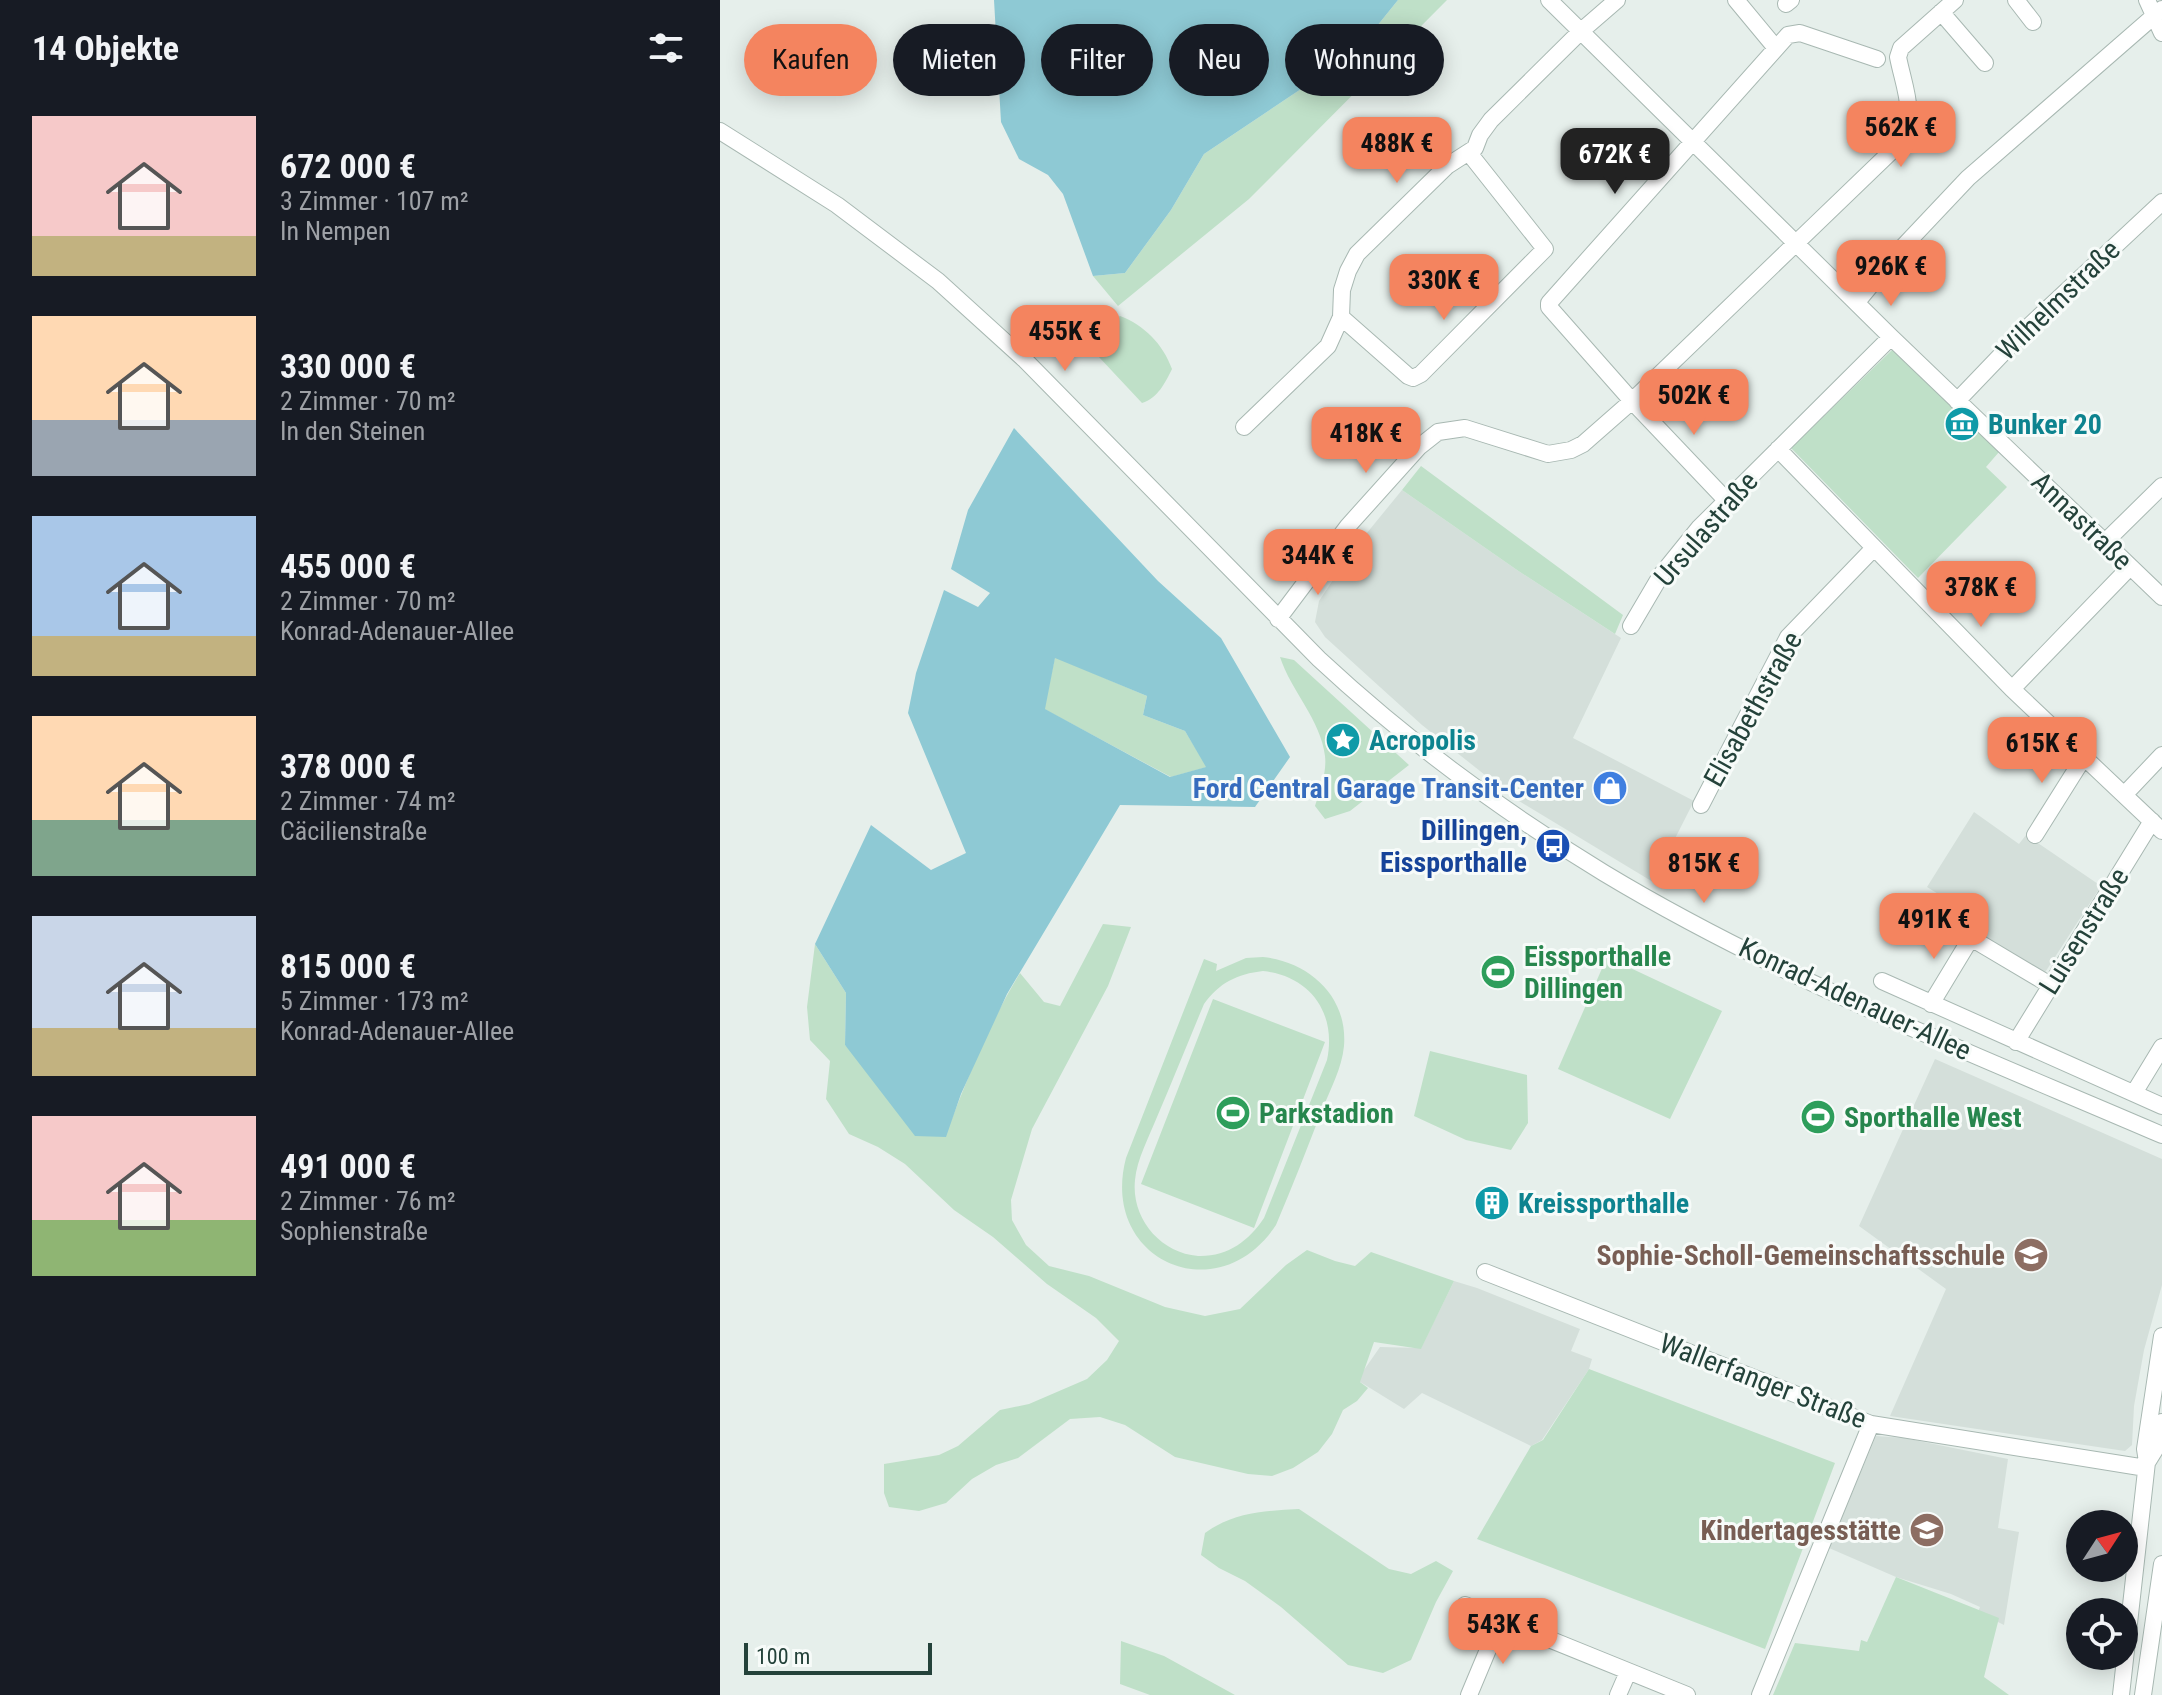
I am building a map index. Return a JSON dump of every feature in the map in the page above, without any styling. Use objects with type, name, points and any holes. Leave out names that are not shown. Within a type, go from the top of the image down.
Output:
[{"type":"street","name":"Annastraße","points":[[1549,0],[1891,337],[2162,597]]},
{"type":"street","points":[[1244,427],[1328,346],[1341,317],[1342,290],[1357,254],[1447,166],[1475,148],[1491,120],[1617,0]]},
{"type":"street","points":[[1736,0],[1775,47]]},
{"type":"street","points":[[1278,619],[1327,553],[1387,481],[1438,432],[1465,428],[1534,451],[1559,453],[1583,444],[1632,401],[1899,144],[1908,131],[1910,118],[1898,57],[1901,48],[1955,0]]},
{"type":"street","points":[[2016,0],[2033,22]]},
{"type":"street","points":[[1857,302],[1929,217],[1968,178],[2154,8],[2162,33]]},
{"type":"street","points":[[1941,12],[1985,63]]},
{"type":"street","points":[[1726,500],[1549,307],[1552,298],[1788,35],[1800,33],[1877,59]]},
{"type":"street","name":"Konrad-Adenauer-Allee","points":[[720,131],[837,205],[938,281],[1024,359],[1278,619],[1364,700],[1517,817],[1604,873],[1699,925],[1844,997],[2162,1135]]},
{"type":"street","points":[[1341,317],[1413,378],[1421,374],[1545,249],[1469,153]]},
{"type":"street","name":"Wilhelmstraße","points":[[1957,401],[2026,329],[2162,202]]},
{"type":"street","name":"Ursulastraße","points":[[1631,626],[1661,575],[1690,538],[1891,337]]},
{"type":"street","points":[[1778,449],[2012,689],[2157,826]]},
{"type":"street","points":[[2104,543],[2162,486]]},
{"type":"street","name":"Elisabethstraße","points":[[1701,805],[1788,637],[1874,548]]},
{"type":"street","points":[[2012,689],[2130,567]]},
{"type":"street","points":[[2124,795],[2162,755]]},
{"type":"street","points":[[2035,835],[2084,757]]},
{"type":"street","name":"Luisenstraße","points":[[2016,1042],[2050,985],[2157,826]]},
{"type":"street","points":[[1931,1004],[1971,938],[2050,985]]},
{"type":"street","points":[[1882,981],[2162,1106]]},
{"type":"street","points":[[2134,1093],[2162,1047]]},
{"type":"street","name":"Wallerfanger Straße","points":[[1485,1272],[1871,1424],[2147,1465]]},
{"type":"street","points":[[2121,1695],[2147,1465],[2145,1449],[2162,1336]]},
{"type":"street","points":[[2147,1465],[2156,1448],[2162,1422]]},
{"type":"street","points":[[1760,1695],[1871,1424]]},
{"type":"street","points":[[2143,1695],[2154,1679],[2162,1564]]},
{"type":"street","points":[[1465,1605],[1687,1695]]},
{"type":"street","points":[[1469,1695],[1500,1621]]},
{"type":"street","points":[[1618,1695],[1628,1672]]},
{"type":"shaded area","points":[[1402,490],[1621,638],[1573,738],[1694,801],[1653,882],[1514,798],[1422,725],[1325,637],[1315,622],[1319,601],[1353,550]]},
{"type":"shaded area","points":[[1974,812],[2019,844],[2026,835],[2101,886],[2044,974],[1967,925],[1972,915],[1927,887]]},
{"type":"shaded area","name":"Sophie-Scholl-Gemeinschaftsschule","points":[[1935,1059],[2162,1159],[2162,1285],[2144,1350],[2134,1406],[2132,1445],[2125,1451],[1890,1416],[1946,1289],[1859,1226]]},
{"type":"shaded area","points":[[1454,1281],[1580,1329],[1571,1351],[1592,1359],[1589,1369],[1542,1440],[1531,1446],[1422,1393],[1404,1409],[1357,1380],[1380,1347],[1421,1348]]},
{"type":"shaded area","points":[[1876,1436],[1904,1438],[2008,1459],[1998,1528],[2019,1532],[2004,1625],[1978,1612],[1980,1607],[1951,1594],[1896,1577],[1829,1548]]},
{"type":"green space","points":[[1398,0],[1447,0],[1423,24],[1379,24]]},
{"type":"green space","points":[[1291,96],[1351,96],[1249,199],[1118,306],[1093,276],[1125,273],[1171,210],[1204,154]]},
{"type":"green space","points":[[1120,316],[1152,336],[1172,369],[1157,394],[1142,403],[1083,340],[1085,335]]},
{"type":"green space","points":[[1892,350],[1999,452],[1986,467],[2007,487],[1918,578],[1791,448]]},
{"type":"green space","points":[[1421,466],[1623,615],[1615,634],[1402,490]]},
{"type":"green space","points":[[1055,657],[1147,696],[1143,715],[1185,731],[1207,767],[1171,777],[1044,709]]},
{"type":"green space","points":[[1280,657],[1294,660],[1409,765],[1350,811],[1325,819],[1315,806],[1325,768],[1322,743]]},
{"type":"green space","points":[[1103,924],[1131,927],[1108,986],[1032,1129],[1011,1200],[1012,1220],[1026,1245],[1049,1266],[1089,1276],[1165,1307],[1205,1316],[1240,1309],[1286,1265],[1307,1250],[1355,1266],[1371,1252],[1454,1281],[1421,1349],[1374,1342],[1360,1382],[1368,1388],[1357,1401],[1343,1410],[1332,1434],[1318,1452],[1293,1468],[1272,1476],[1248,1474],[1175,1457],[1125,1425],[1100,1417],[1070,1419],[1018,1458],[996,1465],[972,1479],[946,1503],[919,1511],[889,1507],[884,1493],[884,1464],[939,1455],[958,1446],[1000,1410],[1029,1404],[1087,1379],[1107,1360],[1119,1341],[1096,1318],[1047,1284],[993,1237],[954,1210],[905,1164],[849,1134],[826,1099],[830,1061],[810,1040],[807,1007],[815,944],[846,993],[845,1045],[945,1137],[979,1053],[1020,973],[1044,1002],[1060,1006]]},
{"type":"green space","points":[[1607,957],[1722,1011],[1670,1119],[1558,1069]]},
{"type":"green space","points":[[1246,958],[1280,960],[1310,974],[1322,985],[1340,1012],[1344,1028],[1343,1054],[1276,1225],[1252,1252],[1224,1266],[1196,1269],[1169,1263],[1146,1247],[1130,1224],[1122,1194],[1126,1158],[1204,959],[1217,964],[1216,971]],"holes":[[[1263,971],[1280,974],[1307,989],[1324,1013],[1328,1027],[1327,1060],[1264,1218],[1244,1240],[1228,1250],[1209,1256],[1184,1253],[1160,1241],[1143,1220],[1135,1194],[1136,1172],[1141,1156],[1204,1004],[1222,985],[1237,977]]]},
{"type":"green space","name":"Parkstadion","points":[[1213,999],[1325,1042],[1254,1228],[1141,1184]]},
{"type":"green space","points":[[1430,1051],[1527,1075],[1528,1123],[1511,1150],[1466,1140],[1414,1116]]},
{"type":"green space","points":[[1589,1369],[1835,1463],[1765,1649],[1477,1539],[1531,1446],[1543,1440]]},
{"type":"green space","points":[[1299,1509],[1389,1569],[1411,1574],[1436,1561],[1453,1571],[1411,1660],[1383,1673],[1348,1665],[1281,1607],[1201,1555],[1205,1533],[1216,1526],[1262,1512]]},
{"type":"green space","points":[[1896,1577],[1999,1618],[1984,1677],[2009,1695],[1773,1695],[1795,1643],[1859,1651],[1861,1640],[1867,1642]]},
{"type":"green space","points":[[1121,1641],[1164,1656],[1235,1695],[1150,1695],[1120,1684]]},
{"type":"water","points":[[994,0],[1398,0],[1379,24],[1285,24],[1285,96],[1291,96],[1204,154],[1171,210],[1125,273],[1093,276],[1063,194],[1048,175],[1019,159],[1001,122],[1000,96],[1025,96],[1025,24],[995,24]]},
{"type":"water","points":[[1014,428],[1158,581],[1221,638],[1290,757],[1255,807],[1120,805],[1007,994],[961,1094],[946,1137],[915,1136],[845,1045],[846,993],[815,944],[871,825],[931,870],[966,853],[908,713],[916,673],[944,590],[978,607],[990,593],[951,569],[968,510]],"holes":[[[1055,658],[1147,696],[1143,715],[1185,731],[1206,767],[1170,777],[1045,709]]]},
{"type":"place","name":"Bunker 20","points":[[1962,424]]},
{"type":"place","name":"Acropolis","points":[[1343,740]]},
{"type":"place","name":"Ford Central Garage Transit-Center","points":[[1610,788]]},
{"type":"place","name":"Dillingen, Eissporthalle","points":[[1553,846]]},
{"type":"place","name":"Eissporthalle Dillingen","points":[[1498,972]]},
{"type":"place","name":"Parkstadion","points":[[1233,1113]]},
{"type":"place","name":"Sporthalle West","points":[[1818,1117]]},
{"type":"place","name":"Kreissporthalle","points":[[1492,1203]]},
{"type":"place","name":"Sophie-Scholl-Gemeinschaftsschule","points":[[2031,1255]]},
{"type":"place","name":"Kindertagesstätte","points":[[1927,1530]]}]
